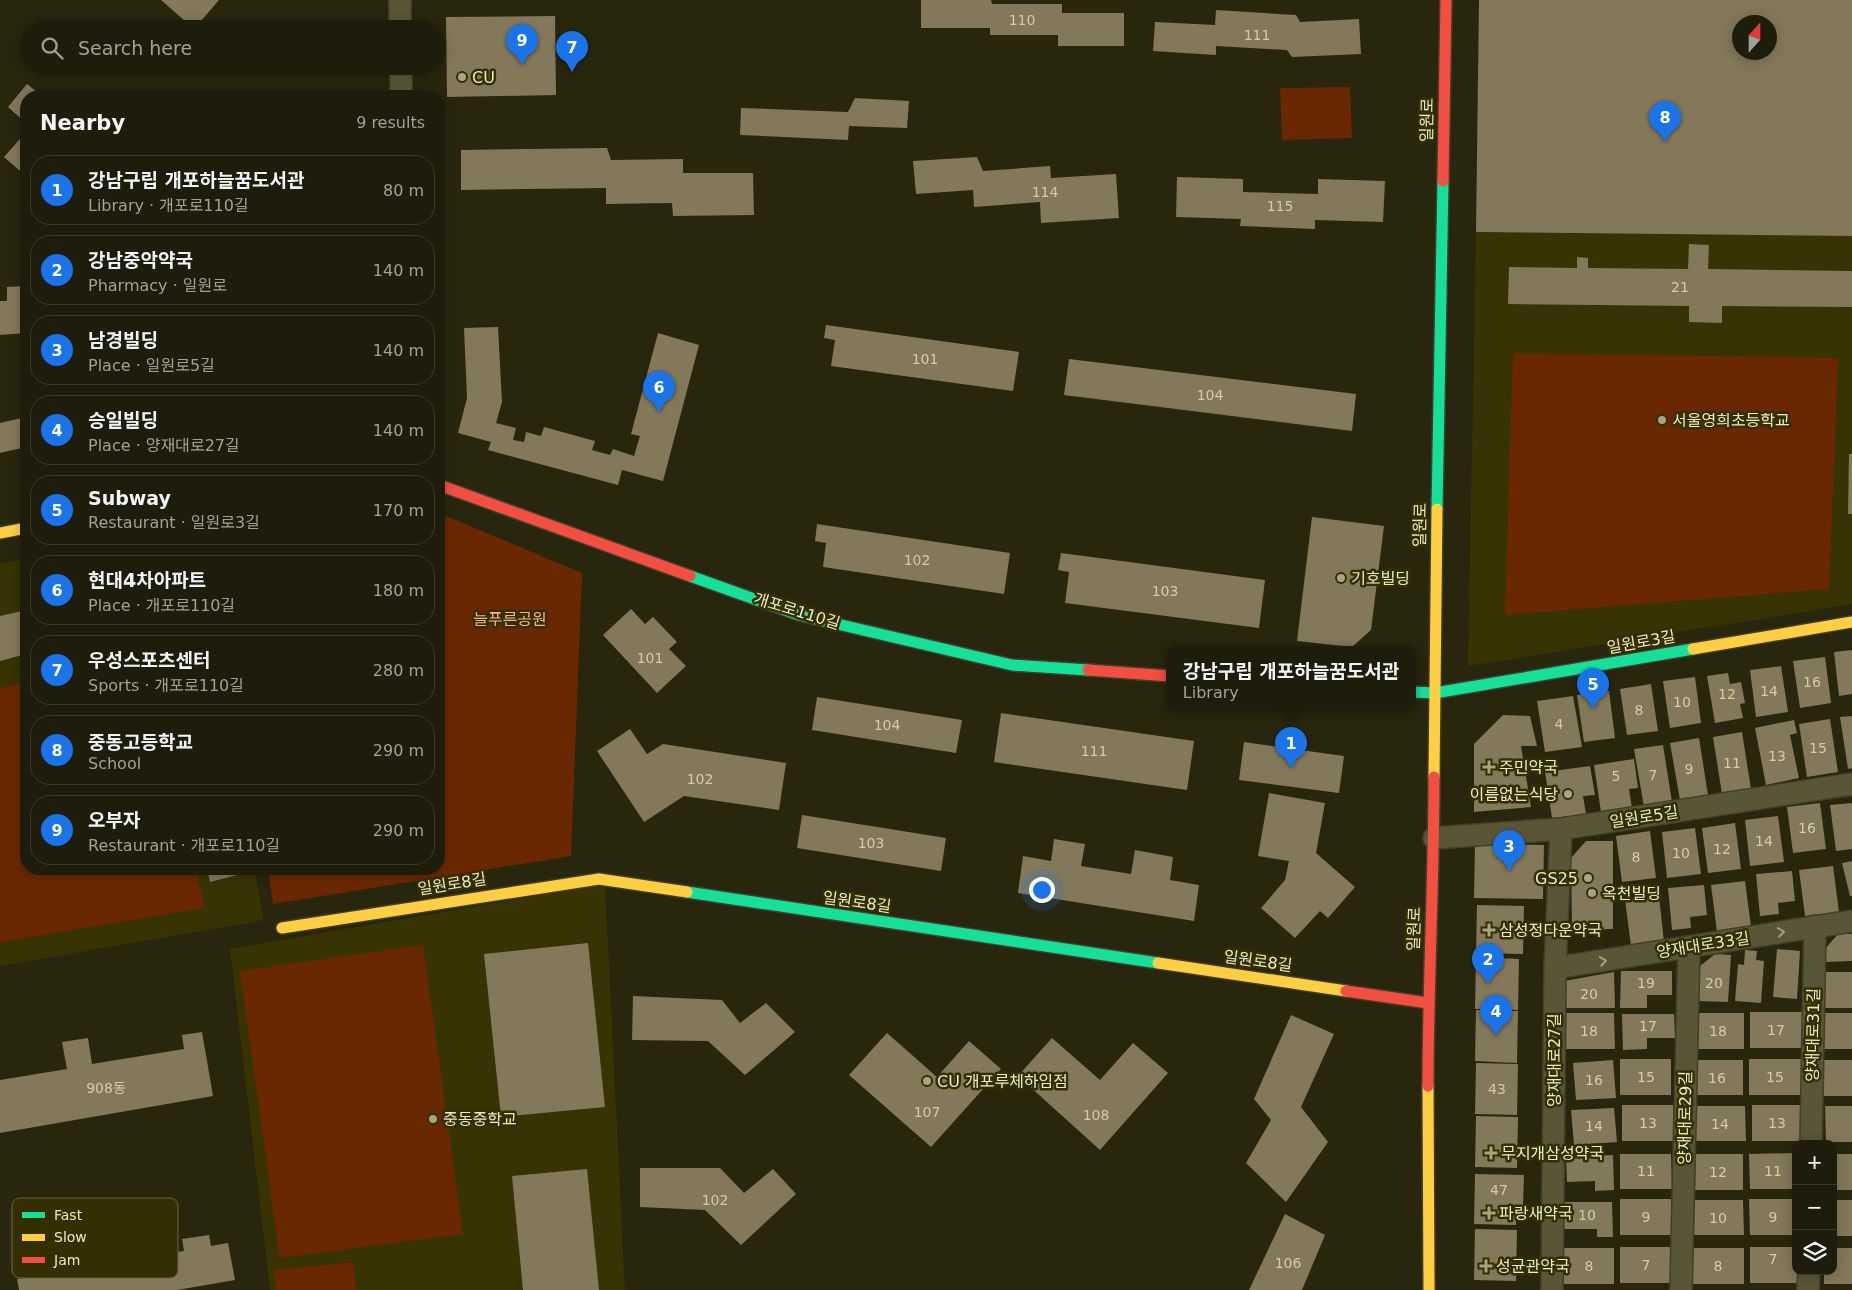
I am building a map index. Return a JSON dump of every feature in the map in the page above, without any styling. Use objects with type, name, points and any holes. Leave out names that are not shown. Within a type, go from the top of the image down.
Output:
[{"type":"street","points":[[400,0],[400,20]]},
{"type":"street","name":"일원로","points":[[1429,1290],[1428,1003],[1434,838],[1435,596],[1446,0]]},
{"type":"street","points":[[401,75],[402,90]]},
{"type":"street","name":"개포로110길","points":[[445,487],[799,615],[1012,665],[1166,676]]},
{"type":"street","points":[[0,533],[20,529]]},
{"type":"street","name":"일원로3길","points":[[1435,693],[1852,622]]},
{"type":"street","points":[[1416,692],[1435,693]]},
{"type":"street","name":"일원로5길","points":[[1434,838],[1561,829],[1852,784]]},
{"type":"street","name":"양재대로27길","points":[[1552,1290],[1555,968],[1561,829]]},
{"type":"street","name":"일원로8길","points":[[282,928],[599,880],[1428,1003]]},
{"type":"street","name":"양재대로33길","points":[[1555,968],[1852,921]]},
{"type":"street","name":"양재대로31길","points":[[1811,1140],[1815,926]]},
{"type":"street","name":"양재대로29길","points":[[1681,1290],[1689,947]]},
{"type":"street","points":[[1808,1290],[1809,1275]]},
{"type":"shaded area","name":"서울영희초등학교","points":[[1476,232],[1852,236],[1852,604],[1468,666]]},
{"type":"shaded area","points":[[20,560],[20,875],[255,875],[264,920],[0,966],[0,564]]},
{"type":"shaded area","name":"중동중학교","points":[[605,884],[625,1290],[270,1290],[230,949]]},
{"type":"green space","points":[[1350,87],[1352,138],[1282,140],[1280,88]]},
{"type":"green space","points":[[1513,353],[1838,358],[1829,589],[1505,615]]},
{"type":"green space","name":"늘푸른공원","points":[[445,516],[582,573],[571,856],[273,904],[269,875],[445,875]]},
{"type":"green space","points":[[20,683],[20,875],[197,875],[205,908],[0,942],[0,688]]},
{"type":"green space","points":[[423,945],[463,1234],[280,1258],[240,971]]},
{"type":"green space","points":[[353,1262],[356,1290],[276,1290],[274,1270]]},
{"type":"building","points":[[161,0],[219,0],[202,20],[184,20]]},
{"type":"building","points":[[921,0],[991,0],[992,4],[1062,4],[1062,13],[1124,13],[1124,46],[1058,46],[1058,35],[990,35],[990,28],[921,28]]},
{"type":"building","points":[[1479,0],[1852,0],[1852,236],[1476,232]]},
{"type":"building","points":[[1216,10],[1296,15],[1300,22],[1359,19],[1361,54],[1292,57],[1287,50],[1216,46],[1216,55],[1153,51],[1155,22],[1215,25]]},
{"type":"building","points":[[555,16],[556,95],[447,97],[446,17]]},
{"type":"building","points":[[27,84],[34,90],[22,90]]},
{"type":"building","points":[[20,92],[20,118],[8,107]]},
{"type":"building","points":[[855,98],[909,101],[907,128],[849,126],[848,140],[740,135],[741,108],[848,112]]},
{"type":"building","points":[[20,139],[20,171],[4,157]]},
{"type":"building","points":[[607,148],[611,160],[683,159],[683,173],[753,173],[754,215],[673,216],[672,203],[606,204],[606,188],[461,190],[461,150]]},
{"type":"building","points":[[977,157],[983,171],[1050,166],[1051,178],[1116,174],[1119,218],[1041,223],[1040,202],[974,207],[973,190],[916,194],[913,161]]},
{"type":"building","points":[[1177,177],[1243,179],[1243,192],[1318,194],[1318,179],[1385,181],[1383,222],[1315,220],[1315,229],[1240,226],[1241,219],[1176,217]]},
{"type":"building","points":[[1689,244],[1709,245],[1708,269],[1852,271],[1852,307],[1722,306],[1722,323],[1689,322],[1689,306],[1508,304],[1509,267],[1577,268],[1577,257],[1588,258],[1588,268],[1688,269]]},
{"type":"building","points":[[20,286],[20,333],[0,335],[0,301],[7,301],[7,287]]},
{"type":"building","points":[[826,325],[1019,352],[1013,391],[831,366],[835,340],[824,338]]},
{"type":"building","points":[[498,327],[502,402],[496,423],[516,428],[513,440],[524,442],[526,432],[541,436],[544,427],[595,441],[592,450],[610,455],[613,449],[634,456],[640,436],[631,434],[658,333],[699,345],[663,481],[622,470],[618,485],[488,450],[491,442],[458,433],[467,398],[464,328]]},
{"type":"building","points":[[1069,359],[1356,394],[1352,431],[1064,395]]},
{"type":"building","points":[[20,418],[20,448],[0,453],[0,423]]},
{"type":"building","points":[[1849,454],[1852,454],[1852,514],[1848,514]]},
{"type":"building","name":"기호빌딩","points":[[1312,517],[1384,526],[1371,630],[1353,646],[1297,641]]},
{"type":"building","points":[[817,524],[1010,553],[1004,594],[823,567],[826,543],[815,541]]},
{"type":"building","points":[[1061,553],[1265,580],[1259,628],[1065,603],[1069,572],[1058,570]]},
{"type":"building","points":[[631,609],[645,624],[653,617],[677,642],[669,649],[686,666],[657,693],[603,635]]},
{"type":"building","points":[[20,611],[20,656],[0,661],[0,616]]},
{"type":"building","points":[[1852,650],[1852,694],[1839,696],[1834,652]]},
{"type":"building","points":[[1825,657],[1831,703],[1800,708],[1793,661]]},
{"type":"building","points":[[1781,666],[1788,712],[1756,717],[1750,670]]},
{"type":"building","points":[[1728,673],[1730,684],[1741,682],[1745,703],[1740,704],[1743,718],[1715,723],[1707,676]]},
{"type":"building","points":[[1695,677],[1701,723],[1670,728],[1663,681]]},
{"type":"building","points":[[1651,684],[1658,731],[1627,735],[1620,689]]},
{"type":"building","points":[[1609,691],[1615,738],[1584,742],[1577,695]]},
{"type":"building","points":[[1573,696],[1582,747],[1545,752],[1537,701]]},
{"type":"building","points":[[817,697],[962,720],[956,753],[812,730]]},
{"type":"building","points":[[1001,713],[1194,741],[1187,790],[994,762]]},
{"type":"building","points":[[1503,715],[1530,716],[1537,746],[1521,746],[1531,807],[1474,812],[1474,744]]},
{"type":"building","points":[[1852,716],[1852,768],[1848,769],[1840,717]]},
{"type":"building","points":[[1830,719],[1838,772],[1807,777],[1799,724]]},
{"type":"building","points":[[1794,720],[1797,733],[1790,735],[1799,778],[1766,785],[1755,728]]},
{"type":"building","points":[[630,729],[647,754],[663,744],[786,763],[779,810],[684,796],[644,822],[597,751]]},
{"type":"building","points":[[1742,732],[1751,789],[1722,794],[1713,737]]},
{"type":"building","points":[[1699,738],[1708,795],[1680,800],[1670,743]]},
{"type":"building","points":[[1244,742],[1344,756],[1339,793],[1239,780]]},
{"type":"building","points":[[1663,745],[1672,802],[1644,807],[1634,749]]},
{"type":"building","points":[[1634,759],[1638,788],[1629,789],[1632,808],[1601,812],[1594,765]]},
{"type":"building","points":[[1590,766],[1595,795],[1583,796],[1586,814],[1552,818],[1545,772]]},
{"type":"building","points":[[1269,793],[1325,803],[1316,853],[1355,887],[1328,918],[1320,911],[1295,938],[1261,908],[1285,880],[1289,861],[1258,856]]},
{"type":"building","points":[[1820,803],[1826,849],[1793,853],[1787,807]]},
{"type":"building","points":[[1852,803],[1852,849],[1836,851],[1830,805]]},
{"type":"building","points":[[802,815],[946,838],[941,871],[797,848]]},
{"type":"building","points":[[1778,816],[1784,862],[1750,866],[1745,820]]},
{"type":"building","points":[[1735,823],[1741,869],[1708,873],[1702,828]]},
{"type":"building","points":[[1695,828],[1701,874],[1667,878],[1662,832]]},
{"type":"building","points":[[1650,831],[1656,878],[1622,882],[1616,836]]},
{"type":"building","points":[[1054,839],[1085,844],[1081,866],[1131,874],[1135,850],[1173,857],[1170,880],[1199,885],[1194,921],[1018,893],[1023,856],[1051,861]]},
{"type":"building","name":"옥천빌딩","points":[[1586,841],[1613,841],[1613,929],[1572,930],[1571,858]]},
{"type":"building","points":[[1475,844],[1544,845],[1543,899],[1474,898]]},
{"type":"building","points":[[1852,861],[1852,896],[1850,896],[1842,863]]},
{"type":"building","points":[[1833,866],[1839,912],[1805,916],[1799,870]]},
{"type":"building","points":[[1792,871],[1795,901],[1778,903],[1779,914],[1760,916],[1756,874]]},
{"type":"building","points":[[208,875],[237,875],[210,882]]},
{"type":"building","points":[[1745,881],[1751,927],[1717,932],[1711,885]]},
{"type":"building","points":[[1704,885],[1707,915],[1690,917],[1691,928],[1672,930],[1668,888]]},
{"type":"building","points":[[1659,896],[1664,942],[1631,946],[1625,900]]},
{"type":"building","points":[[1477,905],[1524,906],[1523,954],[1476,953]]},
{"type":"building","points":[[1838,934],[1852,934],[1852,961],[1825,962],[1824,950]]},
{"type":"building","points":[[588,943],[605,1107],[501,1117],[484,954]]},
{"type":"building","points":[[1777,949],[1800,951],[1797,999],[1773,997]]},
{"type":"building","points":[[1745,950],[1757,951],[1756,960],[1764,961],[1761,1003],[1735,1001],[1738,964],[1744,965]]},
{"type":"building","points":[[1715,954],[1731,955],[1728,1002],[1698,1001],[1700,966]]},
{"type":"building","points":[[1476,957],[1519,959],[1518,1010],[1475,1009]]},
{"type":"building","points":[[1621,971],[1672,971],[1672,995],[1647,995],[1647,1008],[1620,1008]]},
{"type":"building","points":[[1614,972],[1615,1008],[1563,1008],[1564,981]]},
{"type":"building","points":[[1824,972],[1852,972],[1852,1008],[1824,1008]]},
{"type":"building","points":[[633,996],[722,1000],[740,1023],[766,1003],[795,1032],[745,1075],[708,1041],[632,1040]]},
{"type":"building","points":[[1476,1010],[1518,1011],[1517,1063],[1475,1061]]},
{"type":"building","points":[[1750,1012],[1802,1012],[1802,1048],[1750,1048]]},
{"type":"building","points":[[1563,1013],[1614,1013],[1615,1049],[1563,1049]]},
{"type":"building","points":[[1693,1013],[1744,1013],[1744,1049],[1693,1049]]},
{"type":"building","points":[[1824,1013],[1852,1013],[1852,1049],[1824,1049]]},
{"type":"building","points":[[1622,1014],[1674,1014],[1675,1038],[1647,1038],[1647,1049],[1623,1050]]},
{"type":"building","points":[[1291,1015],[1334,1034],[1301,1107],[1328,1142],[1286,1202],[1246,1163],[1271,1120],[1254,1099]]},
{"type":"building","points":[[202,1032],[213,1096],[0,1133],[0,1080],[67,1069],[62,1042],[88,1038],[92,1064],[184,1049],[182,1035]]},
{"type":"building","points":[[887,1033],[937,1077],[969,1041],[1001,1069],[931,1147],[849,1075]]},
{"type":"building","points":[[1052,1038],[1100,1080],[1133,1043],[1168,1073],[1100,1150],[1018,1076]]},
{"type":"building","points":[[1620,1059],[1671,1059],[1671,1095],[1620,1095]]},
{"type":"building","points":[[1749,1059],[1801,1059],[1801,1095],[1749,1095]]},
{"type":"building","points":[[1613,1060],[1616,1098],[1576,1100],[1573,1063]]},
{"type":"building","points":[[1692,1060],[1743,1060],[1743,1095],[1692,1095]]},
{"type":"building","points":[[1823,1060],[1852,1060],[1852,1096],[1823,1096]]},
{"type":"building","points":[[1476,1063],[1518,1064],[1517,1115],[1475,1114]]},
{"type":"building","points":[[1622,1105],[1673,1105],[1674,1141],[1622,1141]]},
{"type":"building","points":[[1752,1105],[1803,1105],[1803,1140],[1752,1141]]},
{"type":"building","points":[[1694,1106],[1745,1106],[1746,1141],[1694,1141]]},
{"type":"building","points":[[1825,1106],[1852,1106],[1852,1142],[1826,1140]]},
{"type":"building","points":[[1614,1108],[1617,1142],[1574,1145],[1571,1110]]},
{"type":"building","points":[[1476,1116],[1518,1117],[1517,1168],[1475,1167]]},
{"type":"building","points":[[1792,1153],[1792,1189],[1750,1189],[1749,1154]]},
{"type":"building","points":[[1620,1154],[1671,1154],[1672,1189],[1620,1189]]},
{"type":"building","points":[[1692,1154],[1743,1154],[1743,1190],[1692,1190]]},
{"type":"building","points":[[1837,1154],[1852,1154],[1852,1190],[1837,1190]]},
{"type":"building","points":[[1613,1155],[1614,1190],[1595,1191],[1595,1181],[1567,1182],[1566,1157]]},
{"type":"building","points":[[640,1168],[720,1168],[744,1193],[773,1169],[796,1194],[741,1245],[705,1210],[640,1207]]},
{"type":"building","points":[[587,1169],[599,1290],[523,1290],[512,1176]]},
{"type":"building","points":[[1475,1174],[1524,1175],[1523,1205],[1516,1205],[1516,1225],[1474,1224]]},
{"type":"building","points":[[1620,1199],[1671,1199],[1671,1235],[1620,1235]]},
{"type":"building","points":[[1749,1199],[1792,1199],[1792,1235],[1750,1235]]},
{"type":"building","points":[[1692,1200],[1743,1200],[1744,1235],[1692,1235]]},
{"type":"building","points":[[1837,1200],[1852,1200],[1852,1236],[1837,1236]]},
{"type":"building","points":[[1561,1202],[1612,1202],[1613,1237],[1597,1237],[1597,1229],[1562,1229]]},
{"type":"building","points":[[1285,1214],[1325,1235],[1302,1290],[1249,1290]]},
{"type":"building","points":[[1475,1229],[1517,1230],[1516,1281],[1474,1280]]},
{"type":"building","points":[[209,1235],[211,1246],[228,1243],[235,1280],[177,1290],[19,1290],[17,1279],[23,1278],[178,1278],[178,1252],[184,1251],[182,1239]]},
{"type":"building","points":[[1620,1247],[1672,1247],[1672,1283],[1620,1283]]},
{"type":"building","points":[[1750,1247],[1792,1247],[1792,1275],[1801,1275],[1802,1283],[1750,1283]]},
{"type":"building","points":[[1563,1248],[1614,1248],[1614,1284],[1563,1284]]},
{"type":"building","points":[[1692,1248],[1744,1248],[1744,1284],[1693,1284]]},
{"type":"building","points":[[1837,1248],[1852,1248],[1852,1284],[1824,1284],[1824,1275],[1837,1275]]},
{"type":"traffic: fast","points":[[1437,509],[1443,181]]},
{"type":"traffic: fast","points":[[690,576],[799,615],[1012,665],[1088,670]]},
{"type":"traffic: fast","points":[[1416,692],[1435,693],[1693,649]]},
{"type":"traffic: fast","points":[[687,892],[1158,963]]},
{"type":"traffic: slow","points":[[1434,777],[1437,509]]},
{"type":"traffic: slow","points":[[0,533],[20,529]]},
{"type":"traffic: slow","points":[[1693,649],[1852,622]]},
{"type":"traffic: slow","points":[[282,928],[599,879],[687,892]]},
{"type":"traffic: slow","points":[[1158,963],[1346,991]]},
{"type":"traffic: slow","points":[[1428,1086],[1429,1290]]},
{"type":"traffic: jam","points":[[1443,181],[1446,0]]},
{"type":"traffic: jam","points":[[445,487],[690,576]]},
{"type":"traffic: jam","points":[[1088,670],[1166,676]]},
{"type":"traffic: jam","points":[[1428,1086],[1434,777]]},
{"type":"traffic: jam","points":[[1346,991],[1428,1003]]},
{"type":"place","name":"오부자","points":[[522,65]]},
{"type":"place","name":"우성스포츠센터","points":[[572,72]]},
{"type":"place","name":"CU","points":[[462,77]]},
{"type":"place","name":"중동고등학교","points":[[1665,142]]},
{"type":"place","name":"현대4차아파트","points":[[659,412]]},
{"type":"place","name":"서울영희초등학교","points":[[1662,420]]},
{"type":"place","name":"기호빌딩","points":[[1341,578]]},
{"type":"place","name":"Subway","points":[[1593,709]]},
{"type":"place","name":"주민약국","points":[[1489,767]]},
{"type":"place","name":"강남구립 개포하늘꿈도서관","points":[[1291,768]]},
{"type":"place","name":"이름없는식당","points":[[1568,794]]},
{"type":"place","name":"남경빌딩","points":[[1509,871]]},
{"type":"place","name":"GS25","points":[[1588,878]]},
{"type":"place","name":"옥천빌딩","points":[[1592,893]]},
{"type":"place","name":"삼성정다운약국","points":[[1489,930]]},
{"type":"place","name":"강남중악약국","points":[[1488,984]]},
{"type":"place","name":"승일빌딩","points":[[1496,1036]]},
{"type":"place","name":"CU 개포루체하임점","points":[[927,1081]]},
{"type":"place","name":"중동중학교","points":[[433,1119]]},
{"type":"place","name":"무지개삼성약국","points":[[1491,1153]]},
{"type":"place","name":"파랑새약국","points":[[1489,1213]]},
{"type":"place","name":"성균관약국","points":[[1486,1266]]}]
